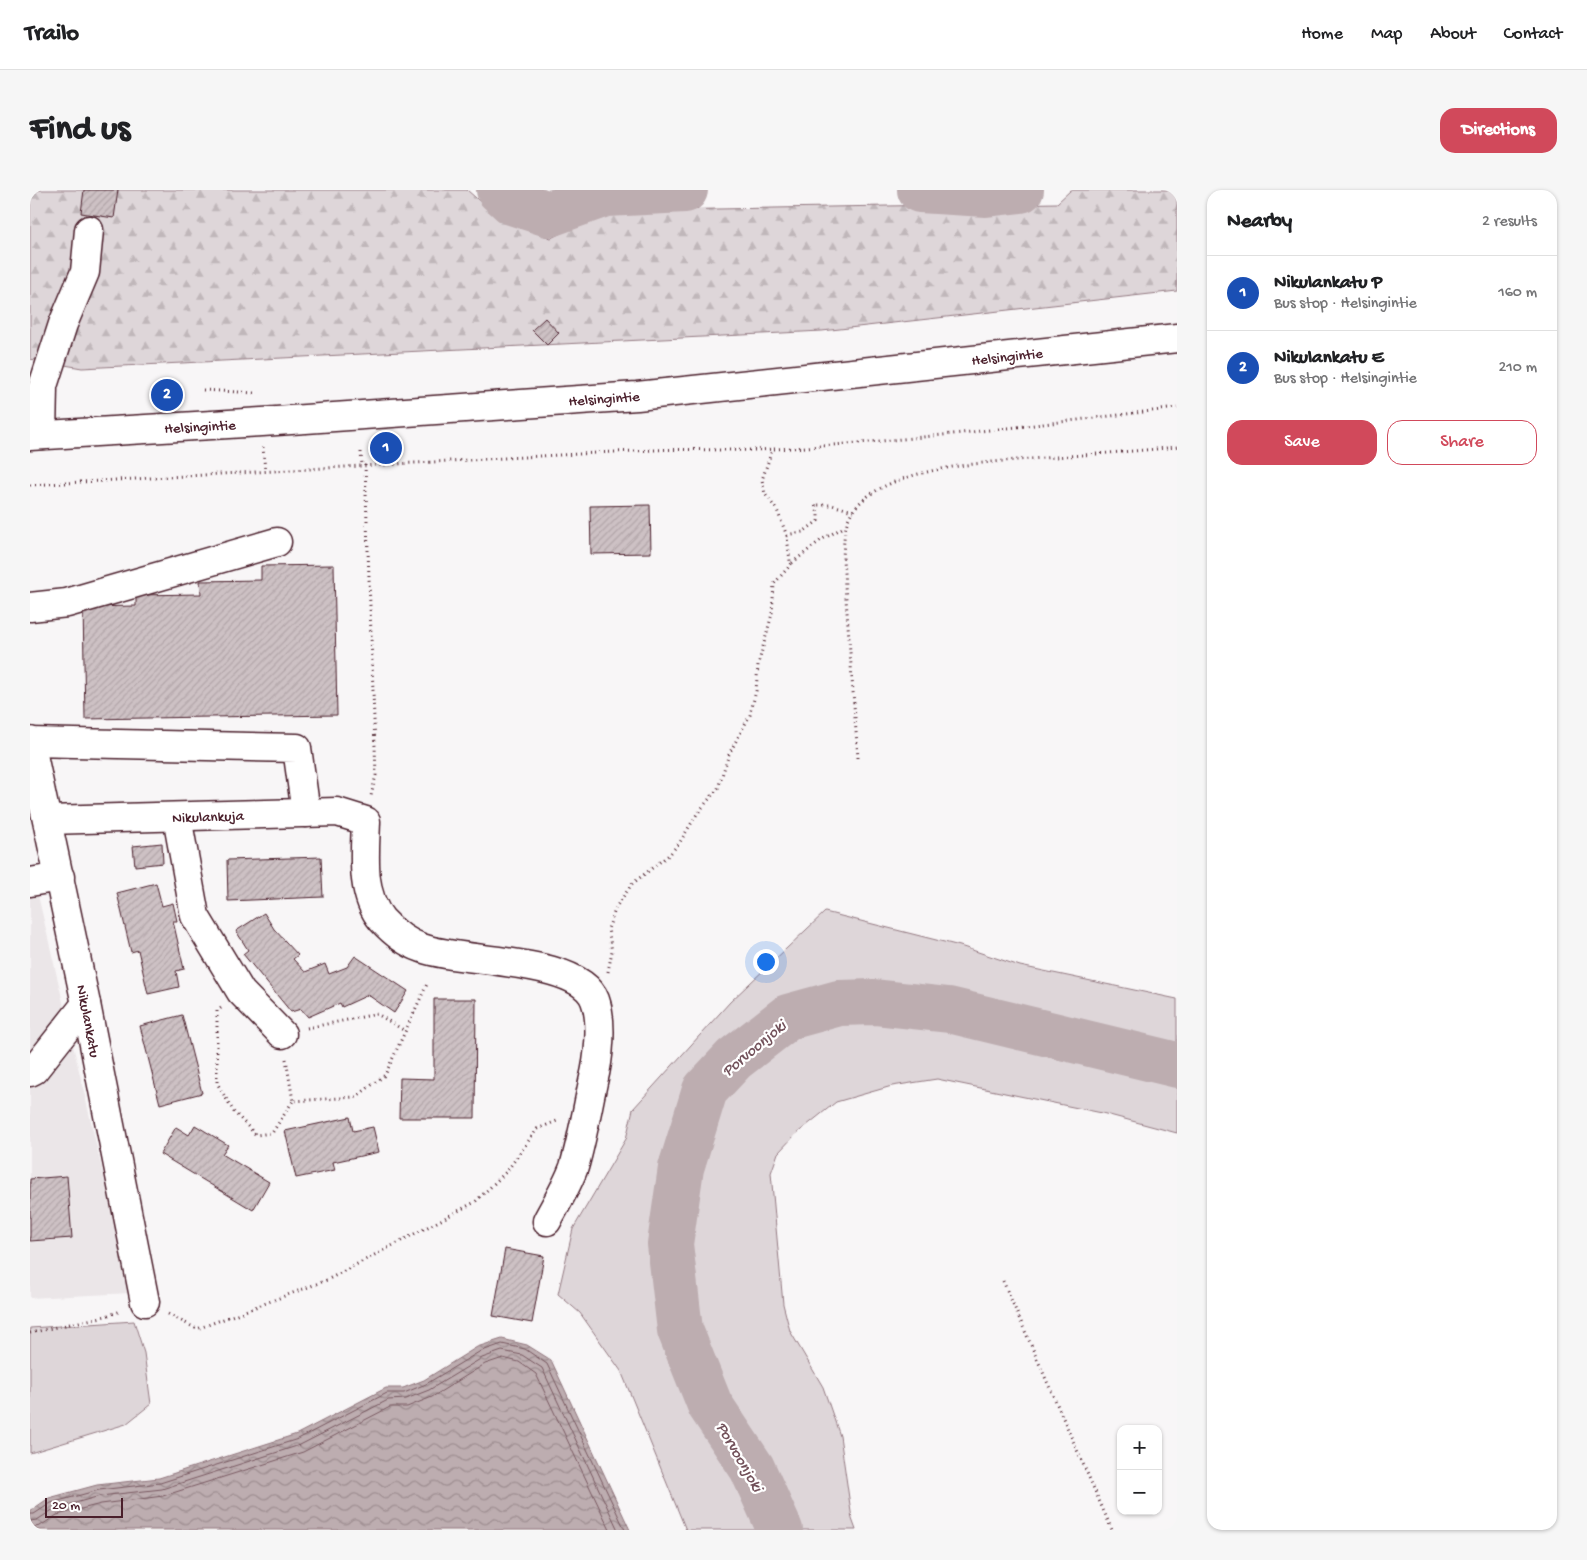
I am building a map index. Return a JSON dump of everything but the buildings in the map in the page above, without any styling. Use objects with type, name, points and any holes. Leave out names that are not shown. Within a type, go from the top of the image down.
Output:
[{"type":"main road","points":[[36,435],[43,386],[63,324],[85,272],[89,230]]},
{"type":"main road","name":"Helsingintie","points":[[36,435],[637,396],[1177,338]]},
{"type":"main road","points":[[30,607],[67,602],[277,542]]},
{"type":"main road","points":[[30,741],[297,748],[306,813]]},
{"type":"main road","name":"Nikulankatu","points":[[30,741],[60,877],[145,1302]]},
{"type":"main road","name":"Nikulankuja","points":[[48,820],[337,812],[366,821]]},
{"type":"main road","points":[[176,817],[195,916],[241,992],[282,1034]]},
{"type":"main road","points":[[366,821],[365,871],[370,896],[381,919],[402,939],[423,949],[460,956],[532,965],[565,976],[585,986],[594,998],[598,1017],[597,1065],[588,1108],[573,1168],[564,1191],[547,1221]]},
{"type":"main road","points":[[30,882],[60,877]]},
{"type":"main road","points":[[30,1072],[34,1070],[86,1004]]},
{"type":"path","points":[[30,485],[667,449],[772,450],[1018,427],[1177,408]]},
{"type":"path","points":[[858,758],[843,559],[845,526],[853,511],[865,499],[886,485],[923,473],[973,464],[1177,447]]},
{"type":"path","points":[[772,450],[762,480],[765,494],[777,510],[787,536],[792,563]]},
{"type":"path","points":[[361,452],[376,776],[366,821]]},
{"type":"path","points":[[787,536],[803,532],[818,520],[816,505],[832,505],[853,511]]},
{"type":"path","points":[[594,998],[600,992],[610,968],[612,951],[608,929],[616,907],[632,884],[670,854],[680,842],[697,814],[718,788],[729,754],[750,715],[756,691],[758,665],[772,614],[774,584],[792,563],[821,540],[845,526]]},
{"type":"path","points":[[292,1101],[356,1097],[385,1075],[428,982]]},
{"type":"path","points":[[241,992],[217,1011],[217,1083],[234,1112],[256,1135],[272,1133],[292,1101],[282,1034],[376,1014],[405,1031]]},
{"type":"path","points":[[30,1333],[106,1316],[145,1302],[197,1329],[327,1280],[475,1202],[506,1171],[537,1129],[588,1108]]},
{"type":"path","points":[[1003,1281],[1112,1530]]},
{"type":"shaded area","points":[[30,861],[131,1293],[30,1298]]},
{"type":"green space","points":[[30,190],[467,190],[503,222],[551,238],[606,211],[1057,203],[1071,190],[1177,190],[1177,291],[822,331],[82,368],[30,359]]},
{"type":"green space","points":[[825,912],[960,946],[1020,966],[1177,999],[1177,1133],[1102,1113],[937,1079],[892,1086],[836,1102],[796,1134],[778,1153],[771,1173],[783,1304],[790,1331],[823,1387],[840,1436],[852,1519],[856,1530],[686,1530],[621,1371],[580,1313],[558,1294],[573,1229],[626,1139],[633,1109],[730,1002]]},
{"type":"green space","points":[[134,1321],[144,1353],[151,1404],[126,1424],[30,1453],[30,1328]]},
{"type":"water","points":[[502,1339],[527,1345],[551,1360],[630,1530],[30,1530],[30,1511],[49,1498],[97,1485],[159,1478],[297,1434],[386,1388],[403,1388],[424,1380],[477,1347]]},
{"type":"waterway","name":"Porvoonjoki","points":[[499,190],[512,202],[549,214],[605,194],[685,190]]},
{"type":"waterway","name":"Porvoonjoki","points":[[920,190],[986,194],[1021,190]]},
{"type":"waterway","name":"Porvoonjoki","points":[[780,1530],[752,1468],[710,1405],[680,1330],[670,1244],[681,1168],[705,1090],[734,1059],[788,1017],[839,1003],[874,1002],[949,1010],[1177,1065]]},
{"type":"place","name":"Nikulankatu E","points":[[167,395]]},
{"type":"place","name":"Nikulankatu P","points":[[386,448]]}]
